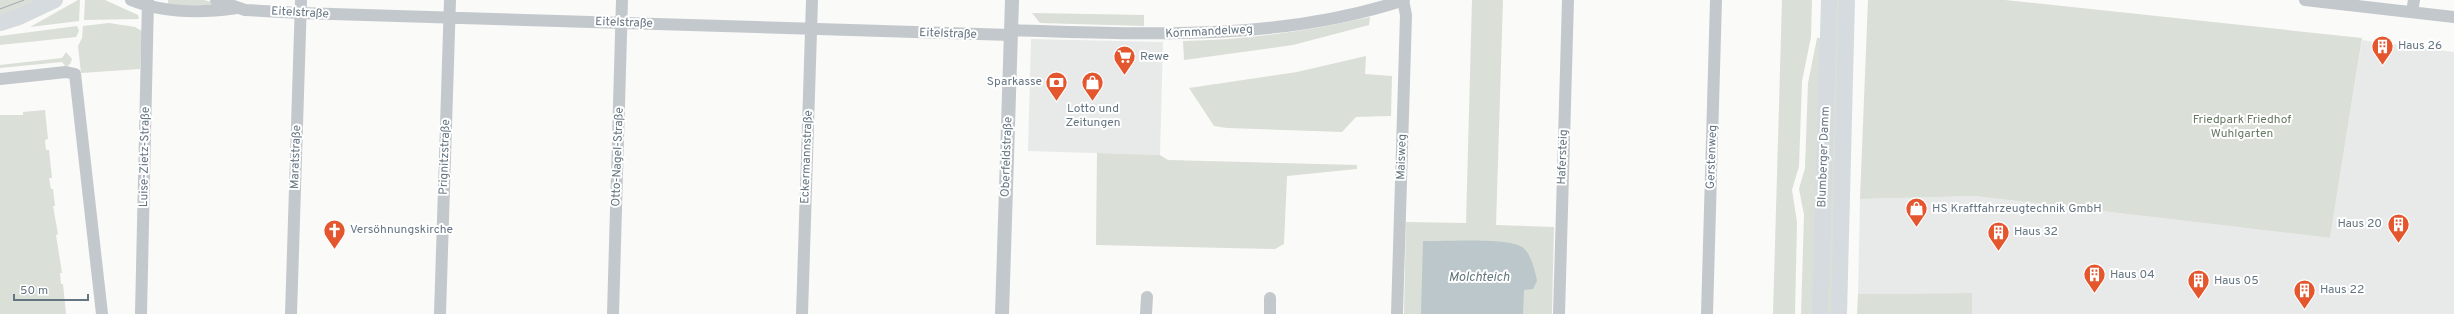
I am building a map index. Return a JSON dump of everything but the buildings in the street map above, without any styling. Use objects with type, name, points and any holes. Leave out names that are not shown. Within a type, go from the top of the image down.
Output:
[{"type":"main road","points":[[0,23],[19,17],[55,0]]},
{"type":"main road","name":"Blumberger Damm","points":[[1820,314],[1828,0]]},
{"type":"main road","name":"Blumberger Damm","points":[[1839,314],[1847,0]]},
{"type":"street","name":"Eitelstraße","points":[[131,0],[148,3],[166,9],[216,11],[237,8],[300,13],[449,18],[812,29],[1011,33]]},
{"type":"street","name":"Eitelstraße","points":[[216,0],[237,8]]},
{"type":"street","name":"Maratstraße","points":[[291,314],[301,0]]},
{"type":"street","name":"Prignitzstraße","points":[[440,314],[450,0]]},
{"type":"street","name":"Otto-Nagel-Straße","points":[[613,314],[622,0]]},
{"type":"street","name":"Eckermannstraße","points":[[802,314],[812,0]]},
{"type":"street","name":"Oberfeldstraße","points":[[1002,314],[1012,0]]},
{"type":"street","name":"Kornmandelweg","points":[[1011,33],[1179,35],[1211,33],[1316,21],[1372,10],[1403,0]]},
{"type":"street","name":"Maisweg","points":[[1397,314],[1406,15],[1403,0]]},
{"type":"street","name":"Hafersteig","points":[[1559,314],[1568,0]]},
{"type":"street","name":"Gerstenweg","points":[[1707,314],[1716,0]]},
{"type":"street","points":[[2305,0],[2413,6],[2454,17]]},
{"type":"street","name":"Luise-Zietz-Straße","points":[[141,314],[148,3]]},
{"type":"street","points":[[0,79],[73,72],[76,80],[102,314]]},
{"type":"street","points":[[1146,314],[1147,297]]},
{"type":"street","points":[[1270,298],[1270,314]]},
{"type":"shaded area","points":[[1031,39],[1163,42],[1160,155],[1028,151]]},
{"type":"shaded area","points":[[2362,40],[2454,52],[2454,314],[1972,314],[1972,293],[1858,294],[1860,199],[1975,196],[2330,238]]},
{"type":"green space","points":[[0,0],[46,0],[0,18]]},
{"type":"green space","points":[[80,0],[79,21],[30,27]]},
{"type":"green space","points":[[85,0],[105,0],[138,15],[139,19],[84,20]]},
{"type":"green space","points":[[168,0],[204,0],[223,5],[168,5]]},
{"type":"green space","points":[[1472,0],[1503,0],[1496,225],[1554,227],[1552,314],[1404,314],[1406,222],[1466,223]]},
{"type":"green space","points":[[1782,0],[1812,0],[1811,37],[1802,81],[1799,166],[1792,190],[1797,222],[1795,314],[1773,314]]},
{"type":"green space","points":[[1835,0],[1843,0],[1833,314],[1827,314]]},
{"type":"green space","name":"Friedpark Friedhof Wuhlgarten","points":[[1868,0],[2005,0],[2362,38],[2330,238],[1975,196],[1860,199]]},
{"type":"green space","points":[[1032,13],[1144,15],[1144,26],[1040,23]]},
{"type":"green space","points":[[1370,17],[1369,25],[1293,45],[1184,60],[1183,41],[1254,37],[1323,27]]},
{"type":"green space","points":[[109,23],[135,27],[142,31],[140,69],[81,73],[78,46],[82,38],[83,26]]},
{"type":"green space","points":[[77,26],[79,31],[76,37],[0,45],[0,36]]},
{"type":"green space","points":[[1817,38],[1822,38],[1814,314],[1801,314],[1804,215],[1799,189],[1805,168],[1808,83]]},
{"type":"green space","points":[[66,52],[72,59],[70,64],[66,67],[62,62],[0,68],[0,65],[62,58]]},
{"type":"green space","points":[[1366,56],[1365,74],[1392,76],[1391,116],[1356,117],[1342,132],[1227,128],[1214,126],[1189,88],[1297,72]]},
{"type":"green space","points":[[45,110],[48,139],[45,140],[46,150],[49,150],[52,178],[49,178],[51,189],[53,189],[55,206],[53,206],[58,234],[56,235],[62,273],[60,273],[61,284],[63,284],[66,314],[0,314],[0,115],[23,115],[23,112]]},
{"type":"green space","points":[[1097,153],[1160,155],[1168,160],[1357,165],[1357,169],[1287,176],[1284,244],[1275,249],[1096,245]]},
{"type":"green space","points":[[1972,293],[1972,314],[1857,314],[1858,294]]},
{"type":"water","name":"Molchteich","points":[[1423,241],[1489,241],[1514,244],[1522,247],[1528,253],[1534,267],[1537,281],[1533,289],[1524,290],[1523,314],[1421,314]]},
{"type":"tram line","points":[[0,9],[24,0]]},
{"type":"place","name":"Haus 26","points":[[2382,66]]},
{"type":"place","name":"Rewe","points":[[1124,76]]},
{"type":"place","name":"Sparkasse","points":[[1057,102]]},
{"type":"place","name":"Lotto und Zeitungen","points":[[1093,102]]},
{"type":"place","name":"HS Kraftfahrzeugtechnik GmbH","points":[[1917,228]]},
{"type":"place","name":"Haus 20","points":[[2398,244]]},
{"type":"place","name":"Versöhnungskirche","points":[[335,250]]},
{"type":"place","name":"Haus 32","points":[[1998,252]]},
{"type":"place","name":"Haus 04","points":[[2094,294]]},
{"type":"place","name":"Haus 05","points":[[2198,300]]},
{"type":"place","name":"Haus 22","points":[[2304,310]]}]
